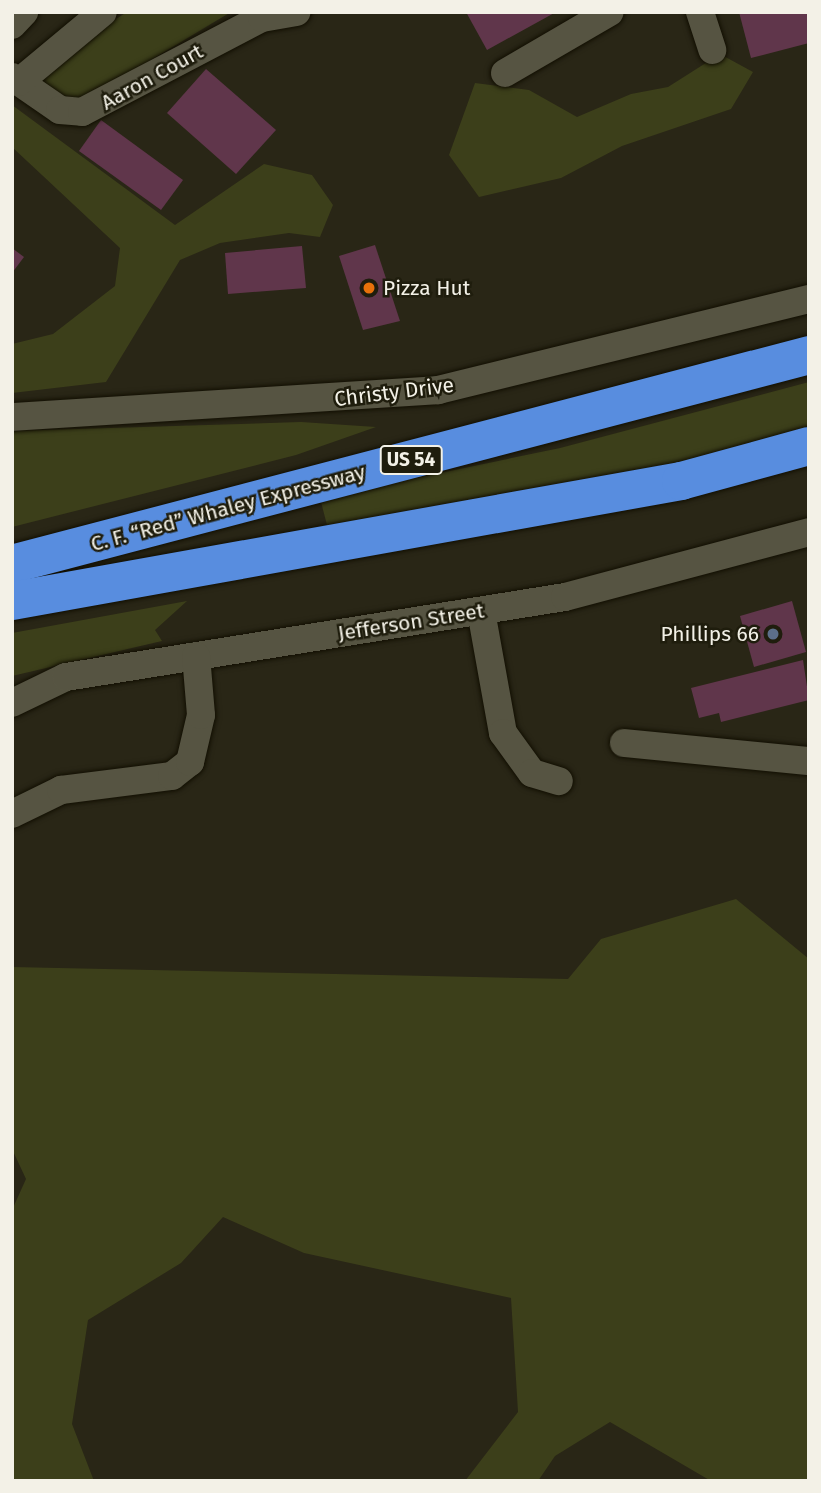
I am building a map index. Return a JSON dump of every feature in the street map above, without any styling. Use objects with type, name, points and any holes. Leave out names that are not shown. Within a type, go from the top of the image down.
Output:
[{"type":"highway","name":"C. F. “Red” Whaley Expressway","points":[[12,564],[809,355]]},
{"type":"highway","name":"C. F. “Red” Whaley Expressway","points":[[12,601],[681,481],[809,446]]},
{"type":"highway","points":[[12,548],[124,535]]},
{"type":"street","points":[[12,25],[24,12]]},
{"type":"street","points":[[15,79],[103,12]]},
{"type":"street","name":"Aaron Court","points":[[15,79],[60,110],[82,112],[262,18],[296,12]]},
{"type":"street","points":[[505,73],[610,12]]},
{"type":"street","points":[[700,12],[712,50]]},
{"type":"street","name":"Christy Drive","points":[[12,417],[438,390],[809,299]]},
{"type":"street","name":"Jefferson Street","points":[[12,703],[66,677],[565,597],[809,532]]},
{"type":"street","points":[[481,611],[503,733],[532,773],[559,781]]},
{"type":"street","points":[[12,814],[61,790],[172,776],[190,762],[201,716],[196,656]]},
{"type":"street","points":[[624,743],[809,761]]},
{"type":"green space","points":[[127,12],[231,12],[79,103],[53,103],[43,80],[92,34]]},
{"type":"green space","points":[[720,54],[753,72],[731,109],[622,146],[561,178],[479,197],[449,155],[475,83],[529,90],[577,117],[631,94],[668,87]]},
{"type":"green space","points":[[12,105],[175,225],[264,164],[312,175],[333,205],[320,237],[289,233],[220,243],[180,260],[106,382],[12,393],[12,344],[53,334],[115,286],[120,248],[12,147]]},
{"type":"green space","points":[[809,382],[809,431],[648,472],[328,529],[320,498],[560,448]]},
{"type":"green space","points":[[301,422],[376,427],[296,455],[12,527],[12,431]]},
{"type":"green space","points":[[187,601],[155,630],[162,641],[12,676],[12,633]]},
{"type":"green space","points":[[736,899],[809,959],[809,1481],[711,1481],[610,1422],[555,1456],[538,1481],[465,1481],[518,1412],[511,1298],[304,1253],[223,1217],[181,1263],[88,1320],[72,1424],[94,1481],[12,1481],[12,1210],[26,1179],[12,1149],[12,967],[568,979],[601,939]]},
{"type":"building","points":[[466,12],[556,12],[487,50]]},
{"type":"building","points":[[739,12],[809,12],[809,43],[751,58]]},
{"type":"building","points":[[206,69],[276,130],[236,174],[167,113]]},
{"type":"building","points":[[101,120],[183,180],[161,210],[79,151]]},
{"type":"building","name":"Pizza Hut","points":[[375,245],[400,321],[363,330],[339,256]]},
{"type":"building","points":[[302,246],[306,288],[228,294],[225,253]]},
{"type":"building","points":[[12,248],[24,257],[12,273]]},
{"type":"building","name":"Phillips 66","points":[[792,601],[806,652],[754,667],[740,616]]},
{"type":"building","points":[[803,660],[809,700],[721,722],[719,713],[699,718],[691,688]]},
{"type":"place","name":"Pizza Hut","points":[[369,288]]},
{"type":"place","name":"Phillips 66","points":[[773,634]]}]
